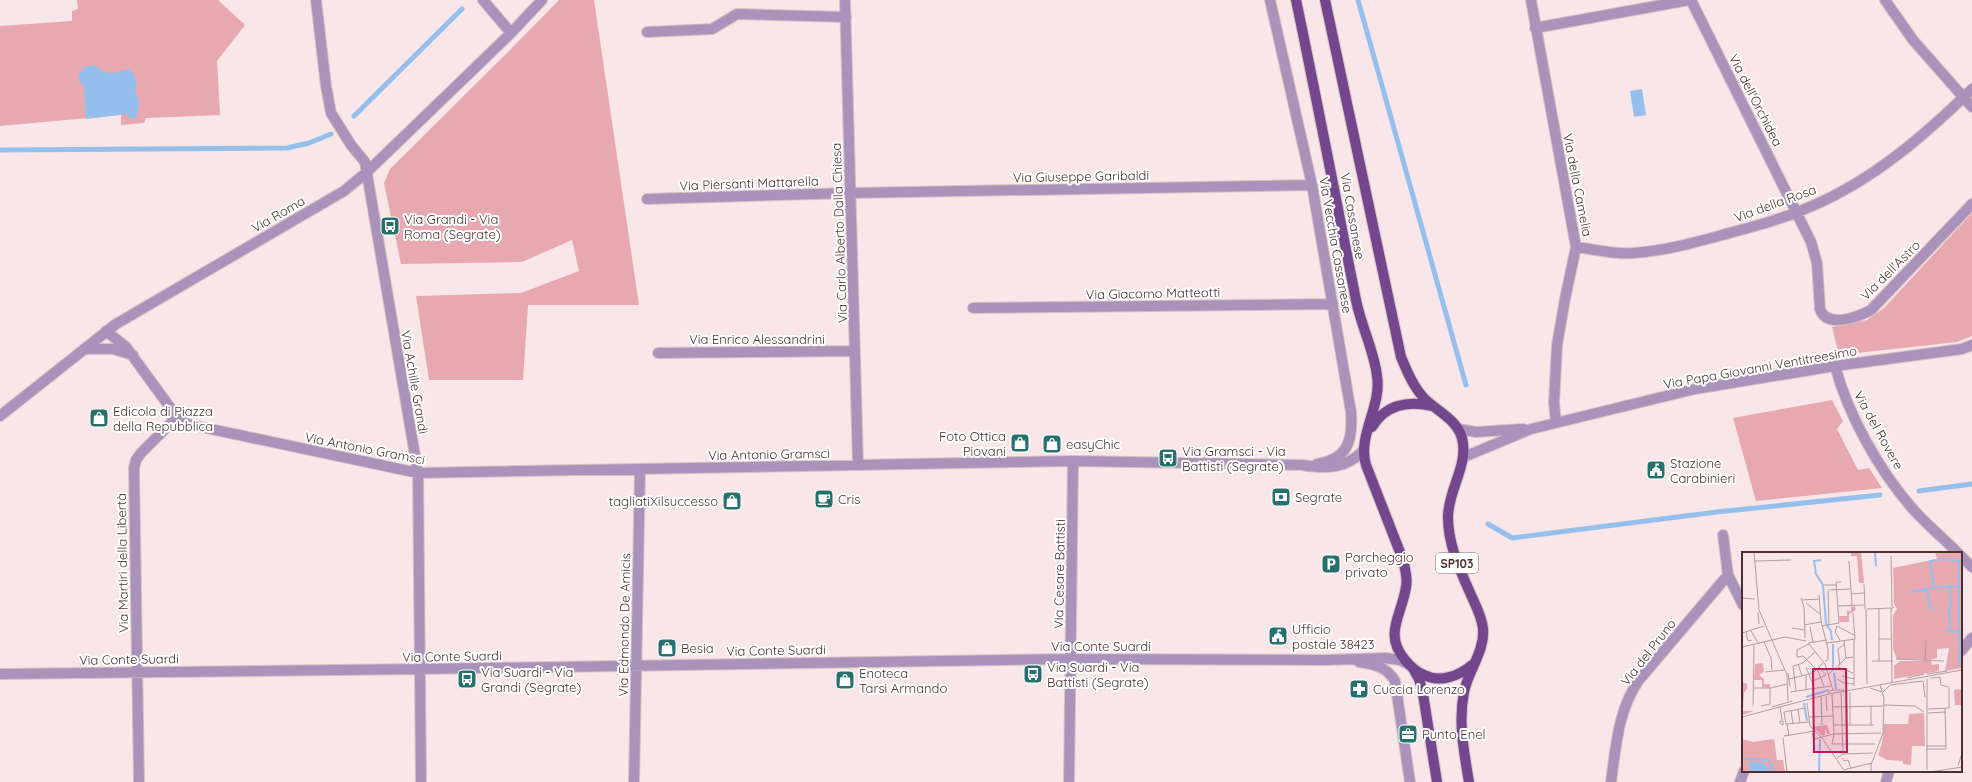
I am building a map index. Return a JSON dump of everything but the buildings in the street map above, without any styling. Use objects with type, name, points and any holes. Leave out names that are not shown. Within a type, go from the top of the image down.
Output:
[{"type":"main road","name":"Via Cassanese","points":[[1296,0],[1327,146],[1358,310],[1377,376],[1376,400],[1364,450],[1366,465],[1403,560],[1407,576],[1406,587],[1397,618],[1394,640],[1397,649],[1411,666],[1419,679],[1437,782]]},
{"type":"main road","name":"Via Cassanese","points":[[1325,0],[1398,345],[1411,378],[1419,393],[1432,406],[1451,420],[1458,429],[1463,446],[1464,457],[1450,501],[1448,516],[1451,544],[1482,621],[1483,631],[1482,642],[1472,665],[1464,690],[1461,715],[1469,782]]},
{"type":"main road","name":"Via Cassanese","points":[[1367,435],[1382,414],[1391,408],[1409,403],[1432,406]]},
{"type":"main road","name":"Via Cassanese","points":[[1411,666],[1428,677],[1438,678],[1458,675],[1472,665]]},
{"type":"street","name":"Via Achille Grandi","points":[[316,0],[326,86],[331,113],[351,145],[365,162],[418,473],[421,782]]},
{"type":"street","points":[[483,0],[510,33]]},
{"type":"street","name":"Via Roma","points":[[0,416],[116,324],[344,191],[367,172],[542,0]]},
{"type":"street","name":"Via Carlo Alberto Dalla Chiesa","points":[[846,0],[858,465]]},
{"type":"street","name":"Via Vecchia Cassanese","points":[[1270,0],[1312,185],[1351,412],[1352,432],[1348,446],[1338,457],[1325,462],[1302,465]]},
{"type":"street","name":"Via della Camelia","points":[[1531,0],[1576,247],[1557,345],[1554,403],[1556,422]]},
{"type":"street","points":[[1535,28],[1690,0]]},
{"type":"street","name":"Via dell'Orchidea","points":[[1690,0],[1797,211]]},
{"type":"street","points":[[1885,0],[1913,40],[1962,98],[1972,107]]},
{"type":"street","points":[[647,32],[712,29],[737,14],[846,17]]},
{"type":"street","name":"Via della Rosa","points":[[1576,247],[1632,254],[1681,246],[1748,228],[1811,206],[1842,191],[1880,167],[1931,128],[1972,89]]},
{"type":"street","name":"Via Giuseppe Garibaldi","points":[[851,192],[1312,185]]},
{"type":"street","name":"Via Piersanti Mattarella","points":[[648,199],[851,192]]},
{"type":"street","name":"Via dell'Astro","points":[[1797,211],[1811,242],[1817,263],[1820,309],[1823,315],[1834,320],[1859,316],[1871,310],[1972,204]]},
{"type":"street","name":"Via Giacomo Matteotti","points":[[973,308],[1333,304]]},
{"type":"street","points":[[106,331],[120,342],[133,356],[177,417]]},
{"type":"street","name":"Via Papa Giovanni Ventitreesimo","points":[[1464,457],[1531,429],[1695,389],[1835,366],[1962,349],[1972,345]]},
{"type":"street","points":[[84,349],[113,349],[133,356]]},
{"type":"street","name":"Via Enrico Alessandrini","points":[[658,353],[856,351]]},
{"type":"street","name":"Via del Rovere","points":[[1835,366],[1843,391],[1858,425],[1884,471],[1912,508],[1957,552]]},
{"type":"street","name":"Via Antonio Gramsci","points":[[177,417],[192,425],[418,473],[1073,462],[1302,465],[1324,468],[1342,466],[1364,450]]},
{"type":"street","name":"Via Martiri della Libertà","points":[[139,782],[136,671],[134,464],[141,453],[177,417]]},
{"type":"street","name":"Via Papa Giovanni Ventitreesimo","points":[[1458,429],[1476,432],[1531,429]]},
{"type":"street","name":"Via Cesare Battisti","points":[[1069,782],[1073,462]]},
{"type":"street","name":"Via Edmondo De Amicis","points":[[634,782],[640,469]]},
{"type":"street","points":[[1723,535],[1728,575],[1742,603]]},
{"type":"street","points":[[1962,557],[1972,567]]},
{"type":"street","name":"Via del Pruno","points":[[1611,782],[1618,729],[1631,692],[1728,575]]},
{"type":"street","points":[[1962,650],[1972,638]]},
{"type":"street","name":"Via Conte Suardi","points":[[0,674],[1071,659],[1335,660],[1385,658],[1400,660],[1411,666]]},
{"type":"street","points":[[1335,660],[1373,665],[1381,667],[1391,674],[1397,689],[1410,782]]},
{"type":"street","points":[[1740,782],[1744,772]]},
{"type":"street","points":[[1886,782],[1889,772]]},
{"type":"shaded area","points":[[77,0],[218,0],[245,25],[217,61],[220,115],[146,118],[144,123],[121,125],[121,115],[0,126],[0,26],[72,21],[72,11],[78,9]]},
{"type":"shaded area","points":[[559,0],[594,0],[639,305],[528,305],[523,380],[429,380],[416,296],[521,293],[579,271],[572,240],[522,262],[401,264],[384,183],[390,169]]},
{"type":"shaded area","points":[[1972,213],[1972,336],[1957,342],[1839,355],[1832,327],[1867,320],[1884,308]]},
{"type":"shaded area","points":[[1832,400],[1843,421],[1837,429],[1858,470],[1869,468],[1882,488],[1756,501],[1733,418]]},
{"type":"water","points":[[94,65],[108,73],[115,73],[130,69],[135,77],[135,91],[139,102],[137,117],[130,119],[127,114],[86,119],[84,86],[79,81],[79,74],[85,67]]},
{"type":"water","points":[[1642,89],[1646,115],[1634,117],[1630,91]]},
{"type":"waterway","points":[[1358,0],[1466,385]]},
{"type":"waterway","points":[[354,116],[462,9]]},
{"type":"waterway","points":[[0,150],[287,148],[309,143],[331,134]]},
{"type":"waterway","points":[[1919,491],[1972,484]]},
{"type":"waterway","points":[[1488,524],[1512,538],[1717,512],[1880,495]]},
{"type":"place","name":"Via Grandi - Via Roma (Segrate)","points":[[390,226]]},
{"type":"place","name":"Edicola di Piazza della Repubblica","points":[[99,418]]},
{"type":"place","name":"Foto Ottica Piovani","points":[[1020,443]]},
{"type":"place","name":"easyChic","points":[[1052,444]]},
{"type":"place","name":"Via Gramsci - Via Battisti (Segrate)","points":[[1168,458]]},
{"type":"place","name":"Stazione Carabinieri","points":[[1656,470]]},
{"type":"place","name":"Segrate","points":[[1281,497]]},
{"type":"place","name":"Cris","points":[[824,499]]},
{"type":"place","name":"tagliatiXilsuccesso","points":[[732,501]]},
{"type":"place","name":"Parcheggio privato","points":[[1331,564]]},
{"type":"place","name":"Ufficio postale 38423","points":[[1278,636]]},
{"type":"place","name":"Besia","points":[[667,648]]},
{"type":"place","name":"Via Suardi - Via Battisti (Segrate)","points":[[1033,674]]},
{"type":"place","name":"Via Suardi - Via Grandi (Segrate)","points":[[467,679]]},
{"type":"place","name":"Enoteca Tarsi Armando","points":[[845,680]]},
{"type":"place","name":"Cuccia Lorenzo","points":[[1359,689]]},
{"type":"place","name":"Punto Enel","points":[[1408,734]]}]
